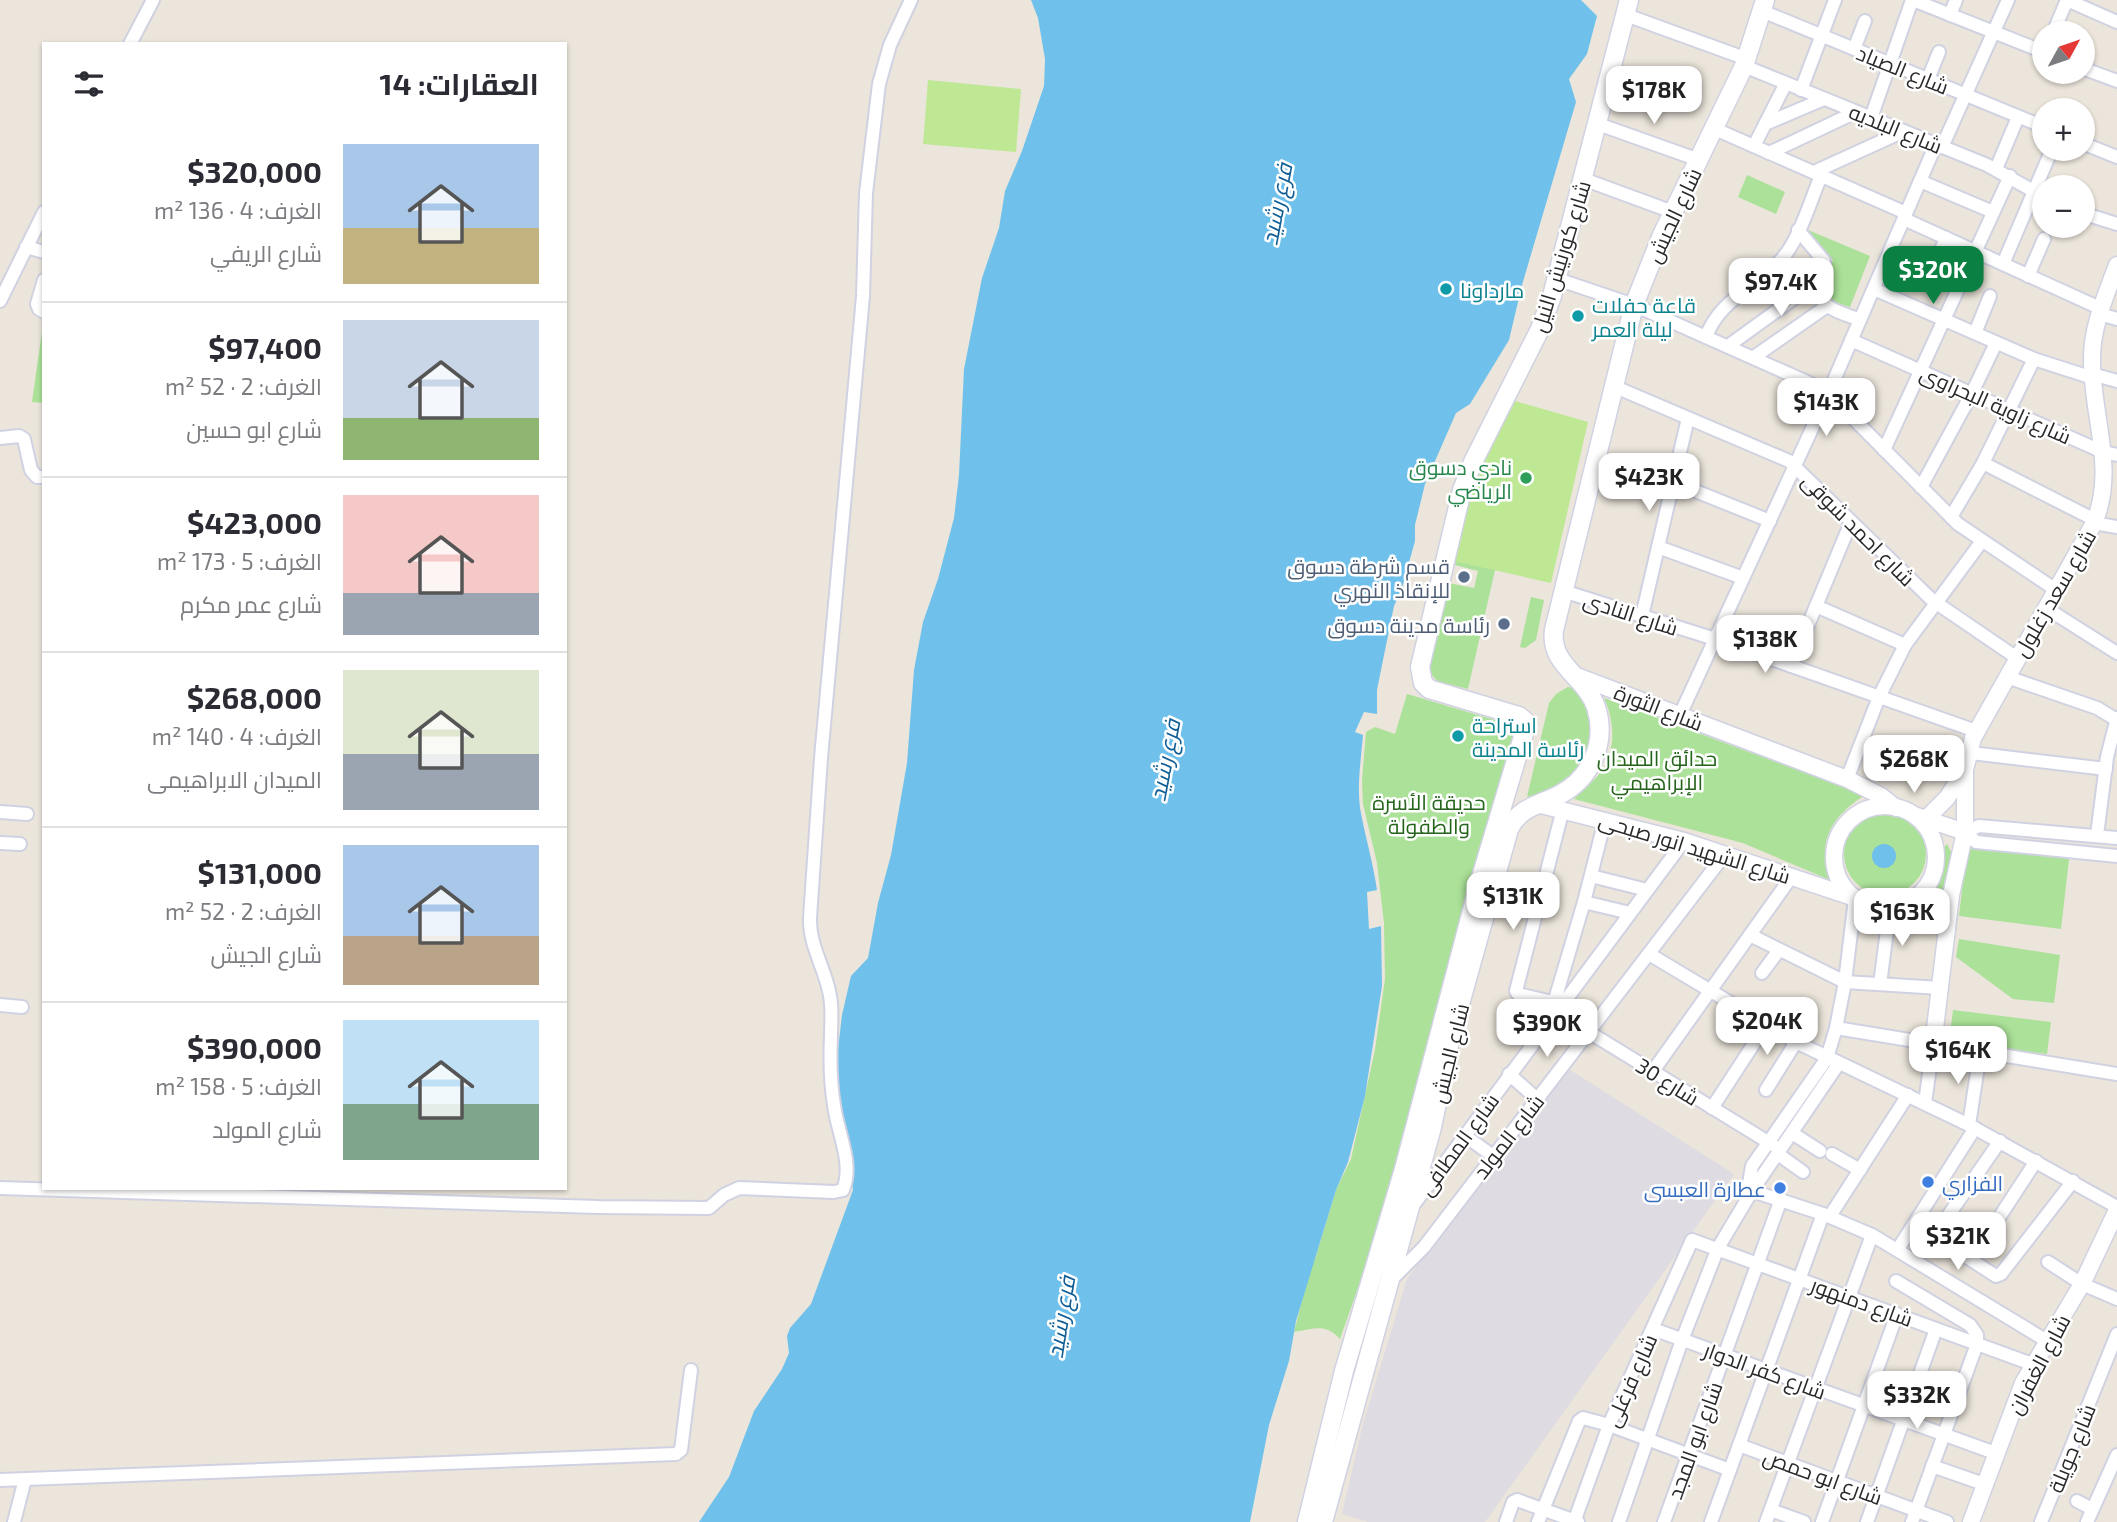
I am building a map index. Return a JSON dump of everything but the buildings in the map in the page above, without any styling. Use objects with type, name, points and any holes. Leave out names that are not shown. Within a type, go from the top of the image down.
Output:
[{"type":"main road","name":"شارع الجيش","points":[[1321,1522],[1432,1127],[1451,1036],[1509,829],[1517,816],[1536,804],[1559,796],[1580,780],[1588,770],[1598,746],[1600,733],[1596,707],[1590,695],[1559,659],[1553,646],[1554,630],[1634,305],[1672,212],[1746,63],[1763,5]]},
{"type":"main road","name":"شارع كورنيش النيل","points":[[1522,718],[1429,689],[1423,683],[1420,667],[1464,483],[1540,329],[1557,279],[1628,7]]},
{"type":"main road","name":"شارع الجيش","points":[[1321,1522],[1344,1371],[1384,1242],[1479,884],[1525,730],[1522,718]]},
{"type":"street","points":[[131,42],[153,0]]},
{"type":"street","points":[[60,1190],[598,1208],[709,1208],[727,1193],[743,1187],[834,1192],[843,1190],[846,1179],[844,1148],[835,1117],[830,1068],[832,1007],[813,942],[810,918],[821,758],[863,296],[866,193],[882,72],[890,45],[911,0]]},
{"type":"street","points":[[1801,90],[1835,0]]},
{"type":"street","points":[[1871,118],[1912,0],[2032,47]]},
{"type":"street","points":[[1950,15],[1956,0]]},
{"type":"street","points":[[1680,715],[1828,394],[1920,181],[1965,95],[2008,0]]},
{"type":"street","points":[[2058,21],[2067,0],[2117,22]]},
{"type":"street","name":"شارع الصياد","points":[[1763,5],[1821,35],[2032,122]]},
{"type":"street","name":"شارع البلديه","points":[[1628,7],[1801,90],[1996,169],[2032,190]]},
{"type":"street","points":[[1854,49],[1865,20]]},
{"type":"street","points":[[1927,79],[1939,52]]},
{"type":"street","points":[[2095,73],[2117,81]]},
{"type":"street","points":[[1754,146],[1786,83]]},
{"type":"street","points":[[1765,124],[1824,99]]},
{"type":"street","points":[[1769,153],[1856,112]]},
{"type":"street","points":[[1996,169],[2018,117]]},
{"type":"street","points":[[1598,124],[1699,160]]},
{"type":"street","points":[[1715,129],[1817,174],[2117,319]]},
{"type":"street","points":[[1706,337],[1714,319],[1723,308],[1781,260],[1791,246],[1817,174],[1904,131]]},
{"type":"street","points":[[2095,148],[2117,157]]},
{"type":"street","points":[[1884,450],[2010,176]]},
{"type":"street","points":[[1583,179],[1672,212]]},
{"type":"street","points":[[1920,181],[1993,212]]},
{"type":"street","points":[[2003,264],[2032,208]]},
{"type":"street","points":[[0,301],[42,216]]},
{"type":"street","points":[[2095,217],[2117,224]]},
{"type":"street","points":[[1798,230],[1824,261],[1816,288],[1821,301],[1860,320]]},
{"type":"street","points":[[1931,272],[1946,238]]},
{"type":"street","points":[[2028,276],[2043,239]]},
{"type":"street","points":[[26,247],[42,251]]},
{"type":"street","name":"شارع سعد زغلول","points":[[1933,1045],[1951,895],[1965,832],[1965,770],[1976,731],[2095,522],[2104,494],[2110,453],[2093,376],[2093,343],[2101,311],[2116,271]]},
{"type":"street","points":[[1557,279],[1634,305],[1810,382],[1828,394],[1951,517],[2056,590]]},
{"type":"street","points":[[42,287],[37,304],[42,311]]},
{"type":"street","points":[[1728,346],[1800,294],[1816,288]]},
{"type":"street","points":[[1874,289],[2034,359],[2117,381]]},
{"type":"street","points":[[1975,333],[1990,296]]},
{"type":"street","points":[[1754,358],[1827,306]]},
{"type":"street","name":"شارع زاوية البحراوى","points":[[1851,340],[2110,453]]},
{"type":"street","points":[[1921,487],[1996,343]]},
{"type":"street","points":[[1951,517],[1983,463],[2034,359]]},
{"type":"street","name":"شارع احمد شوقى","points":[[1613,386],[1782,457],[1795,465],[1936,603],[2017,658]]},
{"type":"street","points":[[1642,616],[1688,418]]},
{"type":"street","points":[[0,438],[19,436],[24,439],[32,470],[37,477],[42,477]]},
{"type":"street","points":[[1983,463],[2095,522],[2117,527]]},
{"type":"street","points":[[1673,482],[1770,521]]},
{"type":"street","points":[[1791,666],[1851,522]]},
{"type":"street","points":[[1847,779],[1879,697],[1905,645],[1982,541]]},
{"type":"street","points":[[1658,547],[1743,578]]},
{"type":"street","name":"شارع النادى","points":[[1563,591],[1715,639],[1976,731]]},
{"type":"street","points":[[1816,606],[1905,645]]},
{"type":"street","points":[[2046,608],[2117,653]]},
{"type":"street","name":"شارع الثورة","points":[[1574,675],[1847,779],[1911,813],[1965,832],[1976,842],[2117,856]]},
{"type":"street","points":[[2007,677],[2097,708],[2117,719],[2106,769],[2097,835]]},
{"type":"street","points":[[1971,753],[2106,769]]},
{"type":"street","points":[[1947,929],[1892,908],[1872,907],[1854,898],[1838,879],[1833,857],[1839,835],[1853,817],[1874,807],[1911,813],[1947,798],[1965,770]]},
{"type":"street","name":"شارع الشهيد انور صبحى","points":[[1536,804],[1684,841],[1854,898]]},
{"type":"street","name":"شارع 30","points":[[1563,809],[1516,987],[1518,994],[1557,1006],[1588,1032],[1768,1142],[1803,1172]]},
{"type":"street","points":[[0,813],[27,814]]},
{"type":"street","points":[[1892,908],[1911,901],[1925,889],[1935,862],[1930,834],[1911,813]]},
{"type":"street","points":[[1557,1006],[1605,820]]},
{"type":"street","name":"شارع الثورة","points":[[1965,832],[1979,826],[2117,838]]},
{"type":"street","name":"شارع المطافى","points":[[1408,1213],[1557,1006],[1684,841]]},
{"type":"street","points":[[0,843],[20,844]]},
{"type":"street","name":"شارع المولد","points":[[1389,1282],[1423,1247],[1726,854]]},
{"type":"street","points":[[1591,876],[1647,890]]},
{"type":"street","points":[[1653,1071],[1793,876]]},
{"type":"street","points":[[1752,1191],[1749,1183],[1752,1166],[1827,1058],[1845,982],[1854,898]]},
{"type":"street","points":[[1584,902],[1630,913]]},
{"type":"street","points":[[1880,984],[1892,908]]},
{"type":"street","points":[[1750,935],[1845,982],[1940,988]]},
{"type":"street","points":[[1762,973],[1779,950]]},
{"type":"street","points":[[1648,954],[1796,1042],[1972,1126],[2073,1181],[2117,1209]]},
{"type":"street","points":[[0,1006],[22,1007]]},
{"type":"street","points":[[1713,1108],[1766,1025]]},
{"type":"street","points":[[1836,1028],[2117,1074]]},
{"type":"street","points":[[1766,1090],[1796,1042]]},
{"type":"street","points":[[1925,1103],[1933,1045]]},
{"type":"street","points":[[1898,1249],[1972,1126],[1980,1053]]},
{"type":"street","points":[[1619,1522],[1682,1340],[1718,1248],[1752,1191],[1839,1063]]},
{"type":"street","points":[[1509,1074],[1537,1099]]},
{"type":"street","points":[[1711,1522],[1799,1278],[1826,1215],[1860,1170],[1908,1095]]},
{"type":"street","points":[[1792,1133],[1860,1170]]},
{"type":"street","points":[[1464,1135],[1493,1156]]},
{"type":"street","points":[[2000,1141],[1934,1236],[1996,1276],[2000,1276],[2073,1181]]},
{"type":"street","points":[[1989,1233],[2036,1161]]},
{"type":"street","points":[[0,1188],[42,1189]]},
{"type":"street","points":[[1752,1191],[1826,1215],[1872,1235],[2047,1341]]},
{"type":"street","name":"شارع ابو المجد","points":[[1664,1522],[1781,1199]]},
{"type":"street","name":"شارع الغفران","points":[[1971,1522],[2014,1402],[2032,1364],[2082,1284],[2117,1209]]},
{"type":"street","points":[[1804,1522],[1769,1516],[1872,1235]]},
{"type":"street","name":"شارع دمنهور","points":[[1692,1240],[2032,1364]]},
{"type":"street","name":"شارع فرغلى","points":[[1576,1522],[1609,1425],[1692,1240]]},
{"type":"street","points":[[1960,1254],[1968,1240]]},
{"type":"street","points":[[2048,1262],[2082,1284],[2117,1299]]},
{"type":"street","points":[[1896,1281],[1970,1325],[1977,1335],[1977,1344],[1914,1516]]},
{"type":"street","points":[[1822,1522],[1897,1314]]},
{"type":"street","name":"شارع كفر الدوار","points":[[1653,1329],[1995,1453]]},
{"type":"street","points":[[1867,1522],[1936,1329]]},
{"type":"street","name":"شارع جويلة","points":[[2041,1522],[2117,1335]]},
{"type":"street","points":[[0,1480],[676,1454],[681,1450],[691,1370]]},
{"type":"street","points":[[1538,1522],[1579,1421],[1586,1418],[1730,1470]]},
{"type":"street","name":"شارع ابو حمص","points":[[1739,1445],[1876,1496],[1914,1516],[1947,1522]]},
{"type":"street","points":[[2087,1522],[2117,1455]]},
{"type":"street","points":[[1932,1466],[1984,1484]]},
{"type":"street","points":[[14,1522],[24,1479]]},
{"type":"street","points":[[1506,1522],[1516,1500],[1576,1522]]},
{"type":"street","points":[[2077,1501],[2092,1509]]},
{"type":"shaded area","points":[[1567,1068],[1734,1174],[1485,1522],[1369,1522],[1342,1514],[1363,1424],[1407,1279]]},
{"type":"green space","points":[[928,80],[1021,89],[1016,152],[923,144]]},
{"type":"green space","points":[[1747,175],[1785,192],[1776,214],[1738,197]]},
{"type":"green space","points":[[1808,230],[1870,256],[1850,307],[1829,301],[1822,285],[1833,260]]},
{"type":"green space","points":[[42,331],[42,403],[32,402]]},
{"type":"green space","name":"نادي دسوق الرياضي","points":[[1515,401],[1588,422],[1551,583],[1454,561],[1468,503],[1486,454]]},
{"type":"green space","points":[[1456,561],[1495,570],[1468,689],[1437,681],[1427,669],[1448,583],[1474,588],[1478,571],[1455,565]]},
{"type":"green space","points":[[1531,597],[1544,600],[1536,640],[1525,648],[1520,647]]},
{"type":"green space","points":[[1568,687],[1573,688],[1585,706],[1591,724],[1585,756],[1576,769],[1562,781],[1527,797],[1549,703],[1556,694]]},
{"type":"green space","name":"حديقة الأسرة والطفولة","points":[[1407,694],[1518,727],[1394,1186],[1340,1339],[1324,1329],[1294,1332],[1308,1277],[1336,1190],[1351,1159],[1375,1050],[1385,979],[1384,923],[1377,863],[1363,804],[1366,732],[1375,727],[1395,734]]},
{"type":"green space","name":"حدائق الميدان الإبراهيمي","points":[[1604,698],[1865,795],[1844,812],[1830,831],[1825,853],[1830,880],[1743,843],[1574,799],[1594,780],[1608,759],[1612,724]]},
{"type":"green space","points":[[1885,813],[1901,816],[1914,825],[1923,838],[1926,854],[1923,870],[1914,883],[1901,892],[1885,895],[1869,892],[1856,883],[1847,870],[1844,854],[1847,838],[1856,825],[1869,816]]},
{"type":"green space","points":[[1968,838],[2070,851],[2061,929],[1959,916]]},
{"type":"green space","points":[[1947,844],[1951,852],[1948,891],[1932,910],[1908,911],[1934,890],[1941,851]]},
{"type":"green space","points":[[1959,939],[2060,955],[2054,1003],[2013,999],[1956,957]]},
{"type":"green space","points":[[1953,1010],[2051,1022],[2047,1054],[1949,1042]]},
{"type":"water","name":"فرع رشيد","points":[[1031,0],[1581,0],[1597,16],[1587,54],[1569,79],[1576,102],[1522,285],[1509,340],[1470,404],[1456,413],[1425,484],[1415,525],[1415,541],[1394,606],[1377,690],[1377,714],[1364,712],[1355,732],[1363,735],[1359,781],[1360,808],[1377,890],[1367,892],[1369,929],[1381,926],[1382,986],[1365,1096],[1348,1162],[1336,1190],[1296,1321],[1289,1361],[1269,1425],[1250,1522],[699,1522],[729,1477],[754,1411],[782,1369],[789,1353],[787,1336],[790,1328],[811,1304],[853,1190],[834,1084],[842,1015],[851,976],[868,958],[878,903],[891,855],[907,763],[914,670],[923,622],[954,518],[959,475],[964,369],[982,278],[999,228],[1005,191],[1044,86],[1045,59],[1038,18]]},
{"type":"water","points":[[1884,844],[1895,851],[1896,856],[1889,867],[1884,868],[1873,861],[1872,856],[1879,845]]},
{"type":"place","name":"مارداونا","points":[[1446,289]]},
{"type":"place","name":"قاعة حفلات ليلة العمر","points":[[1578,316]]},
{"type":"place","name":"نادي دسوق الرياضي","points":[[1526,478]]},
{"type":"place","name":"قسم شرطة دسوق للإنقاذ النهري","points":[[1464,577]]},
{"type":"place","name":"رئاسة مدينة دسوق","points":[[1504,624]]},
{"type":"place","name":"استراحة رئاسة المدينة","points":[[1458,736]]},
{"type":"place","name":"الفزاري","points":[[1928,1182]]},
{"type":"place","name":"عطارة العبسى","points":[[1780,1188]]}]
